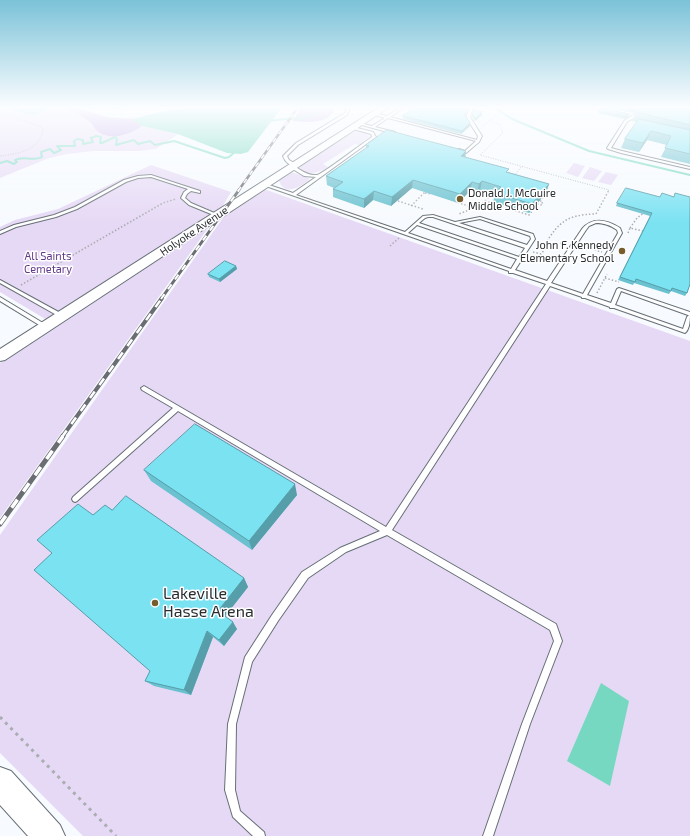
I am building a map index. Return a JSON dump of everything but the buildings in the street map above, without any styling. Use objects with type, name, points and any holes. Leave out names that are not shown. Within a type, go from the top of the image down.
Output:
[{"type":"main road","points":[[0,782],[49,836]]},
{"type":"street","name":"Holyoke Avenue","points":[[0,356],[327,145]]},
{"type":"lane","points":[[296,145],[284,156],[287,161],[305,174],[320,176]]},
{"type":"lane","points":[[293,195],[363,145]]},
{"type":"lane","points":[[451,148],[466,152],[474,145]]},
{"type":"lane","points":[[611,145],[609,148],[621,152],[690,168]]},
{"type":"lane","points":[[0,233],[15,226],[55,216],[76,208],[125,181],[138,177],[151,176],[199,192]]},
{"type":"lane","points":[[265,185],[511,272],[612,307],[685,331],[690,315],[619,290],[612,307]]},
{"type":"lane","points":[[191,189],[185,193],[183,198],[190,204],[217,215]]},
{"type":"lane","points":[[406,234],[428,216],[455,223],[527,248]]},
{"type":"lane","points":[[455,223],[480,218],[532,235],[533,238],[511,272]]},
{"type":"lane","points":[[260,836],[236,814],[230,790],[232,724],[248,660],[305,574],[343,550],[387,531],[546,284],[588,223],[594,221],[612,224],[619,229],[620,233],[584,297]]},
{"type":"lane","points":[[417,224],[520,259]]},
{"type":"lane","points":[[0,280],[62,316]]},
{"type":"lane","points":[[0,299],[46,327]]},
{"type":"lane","points":[[144,388],[553,627],[558,641],[526,724],[488,836]]},
{"type":"lane","points":[[75,499],[177,408]]},
{"type":"path","points":[[0,156],[25,150],[35,145]]},
{"type":"path","points":[[491,145],[480,155],[609,190],[595,214]]},
{"type":"path","points":[[513,176],[522,166]]},
{"type":"path","points":[[411,206],[429,189]]},
{"type":"path","points":[[484,201],[529,215],[538,204],[541,205],[544,203],[540,202],[547,192],[541,190]]},
{"type":"path","points":[[425,193],[432,194]]},
{"type":"path","points":[[480,206],[492,194]]},
{"type":"path","points":[[15,289],[163,204],[172,200],[183,198]]},
{"type":"path","points":[[448,221],[453,216],[474,208],[451,200]]},
{"type":"path","points":[[398,201],[425,210],[428,216]]},
{"type":"path","points":[[619,229],[630,228],[637,218],[644,214],[647,207]]},
{"type":"path","points":[[545,244],[562,220],[576,215],[600,215]]},
{"type":"path","points":[[390,246],[406,234]]},
{"type":"path","points":[[527,248],[541,254],[549,244]]},
{"type":"path","points":[[0,717],[116,836]]},
{"type":"green space","points":[[0,145],[162,145],[156,149],[139,151],[93,151],[67,154],[49,158],[0,178]]},
{"type":"green space","points":[[334,145],[353,145],[323,164],[328,167],[322,171],[311,173],[303,171],[300,168]]},
{"type":"green space","points":[[574,163],[585,166],[578,177],[566,173]]},
{"type":"green space","name":"All Saints Cemetary","points":[[151,165],[231,192],[221,209],[47,320],[0,292],[0,227],[15,220],[58,209]]},
{"type":"green space","points":[[590,167],[602,171],[594,181],[582,178]]},
{"type":"green space","points":[[291,172],[310,179],[303,185],[294,189],[285,188],[279,181]]},
{"type":"green space","points":[[606,172],[618,175],[611,185],[598,182]]},
{"type":"green space","points":[[264,189],[690,341],[690,836],[83,836],[0,753],[0,535],[225,215]]},
{"type":"green space","points":[[211,224],[0,518],[0,363]]},
{"type":"shaded area","points":[[206,145],[253,145],[248,152],[241,154],[227,153]]},
{"type":"shaded area","points":[[601,683],[629,701],[610,786],[567,761]]},
{"type":"waterway","points":[[0,163],[7,161],[14,164],[17,162],[15,160],[22,158],[39,158],[42,157],[41,152],[50,149],[54,153],[61,150],[57,146],[75,145]]},
{"type":"waterway","points":[[186,145],[225,158],[229,157],[236,151]]},
{"type":"waterway","points":[[575,145],[589,151],[690,175]]},
{"type":"railway","points":[[238,191],[271,145]]},
{"type":"railway","points":[[161,299],[239,190]]},
{"type":"railway","points":[[62,437],[162,298]]},
{"type":"railway","points":[[0,524],[63,436]]},
{"type":"place","name":"Donald J. McGuire Middle School","points":[[460,199]]},
{"type":"place","name":"John F. Kennedy Elementary School","points":[[622,251]]},
{"type":"place","name":"Lakeville Hasse Arena","points":[[155,603]]}]
